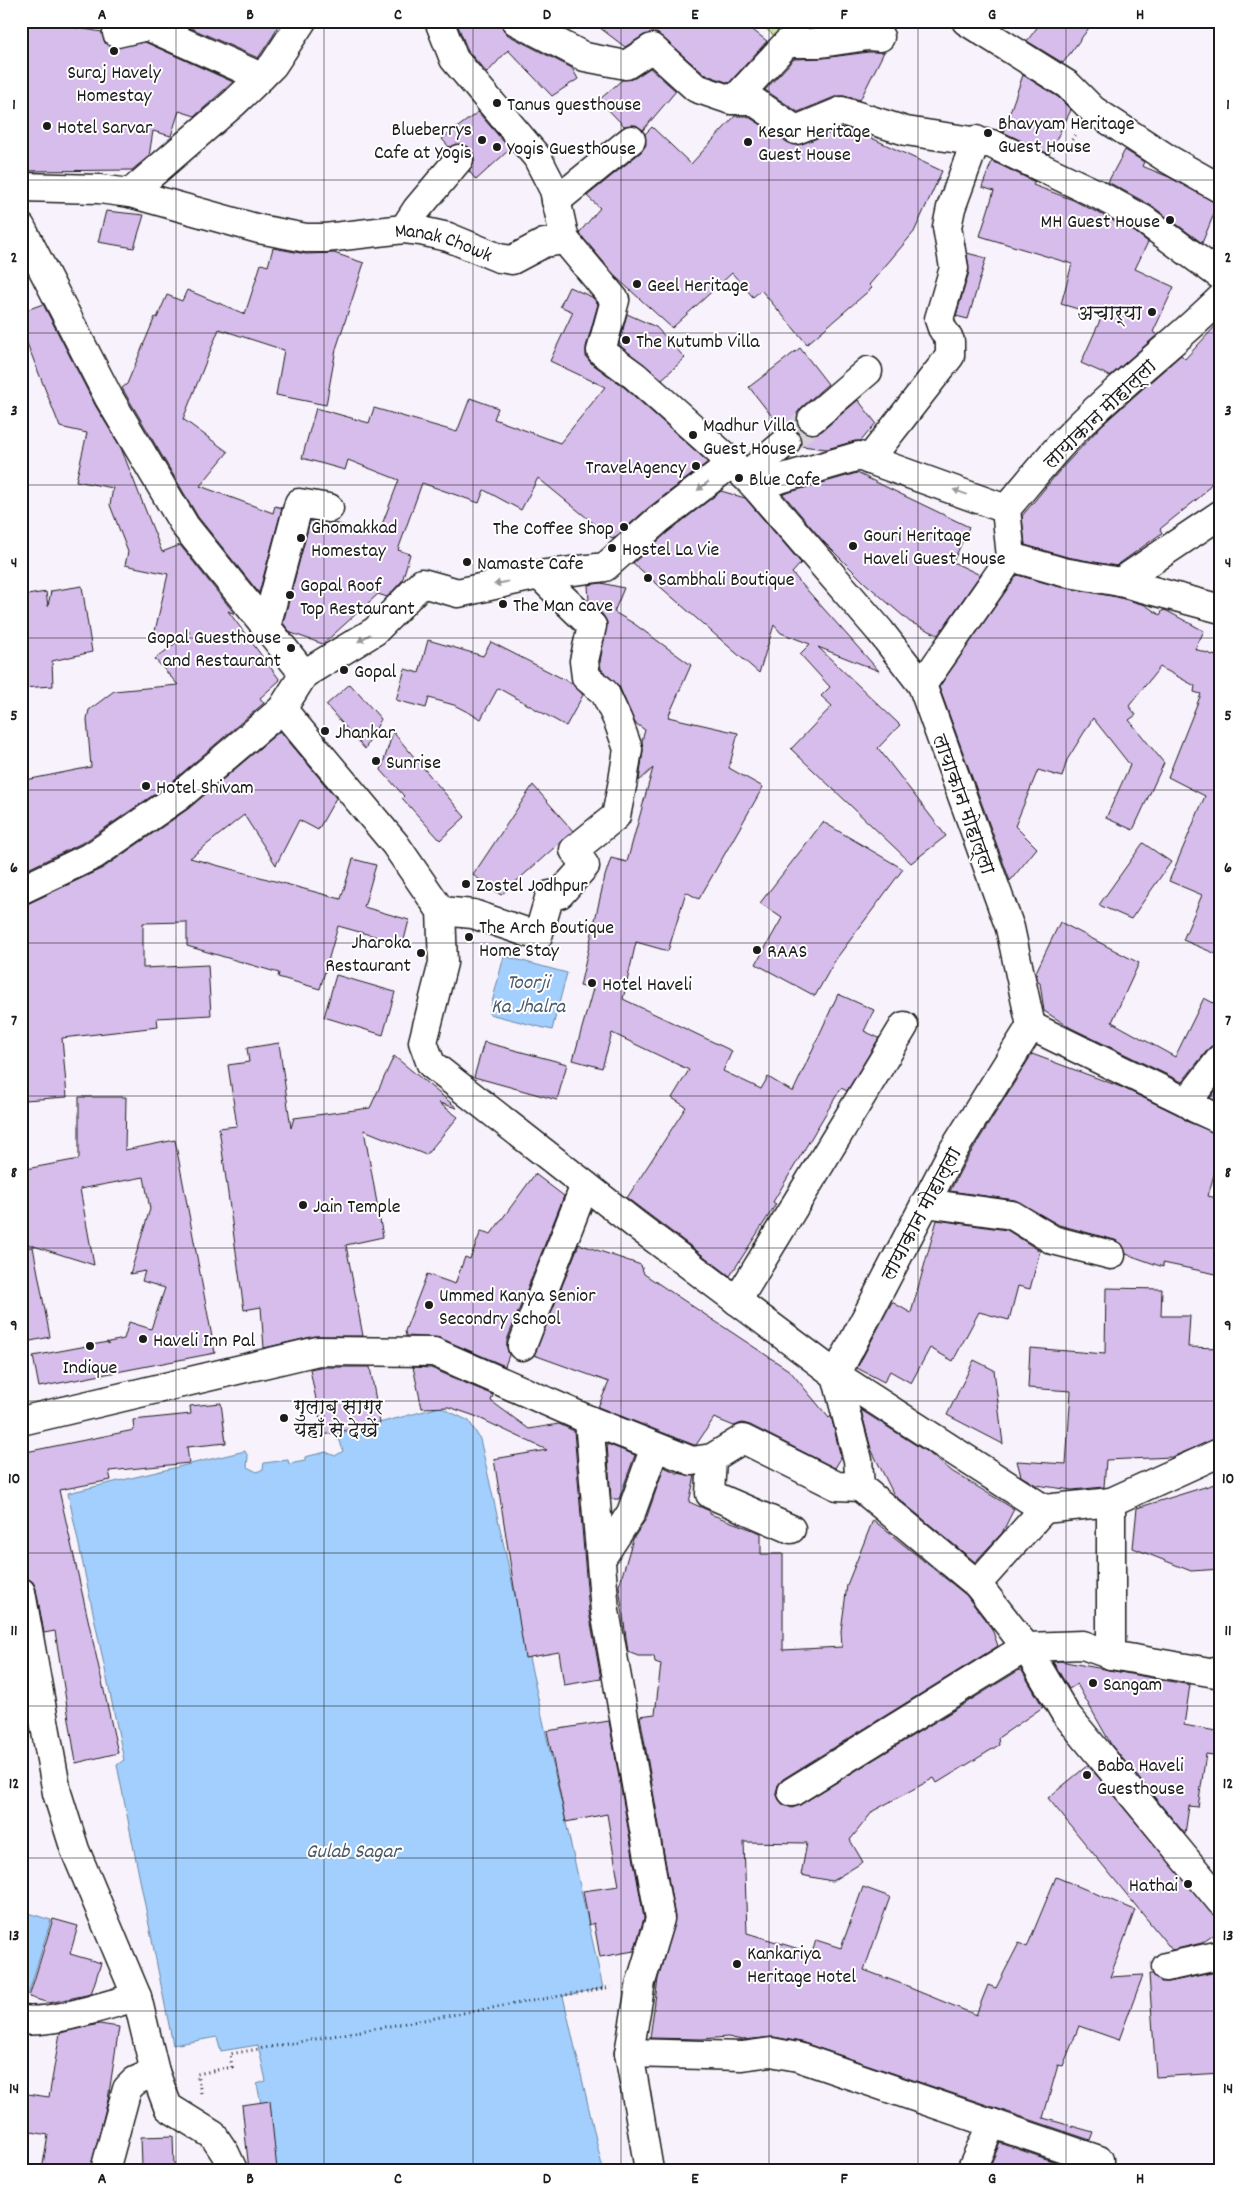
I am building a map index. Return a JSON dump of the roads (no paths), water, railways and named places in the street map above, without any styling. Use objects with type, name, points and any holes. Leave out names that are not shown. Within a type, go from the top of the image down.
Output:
[{"type":"street","points":[[130,193],[234,103],[273,65],[302,21]]},
{"type":"street","points":[[439,21],[454,59],[537,157],[554,190],[566,240],[615,300],[601,351],[635,376],[744,475]]},
{"type":"street","points":[[516,21],[585,57],[593,59],[626,65],[652,48],[696,88],[734,100],[752,100],[796,130],[842,111],[906,130],[992,144],[1142,218],[1221,276]]},
{"type":"street","points":[[966,21],[1068,86],[1093,110],[1168,159],[1221,189]]},
{"type":"street","points":[[118,33],[146,26],[261,77]]},
{"type":"street","points":[[734,100],[787,43],[821,43],[869,32]]},
{"type":"street","points":[[556,200],[631,140]]},
{"type":"street","points":[[869,460],[950,356],[950,341],[939,319],[954,268],[947,227],[951,208],[976,140]]},
{"type":"street","points":[[404,229],[417,209],[459,159]]},
{"type":"street","name":"Manak Chowk","points":[[21,187],[98,189],[130,193],[259,229],[306,238],[325,238],[404,229],[448,237],[499,258],[512,260],[544,243],[566,240]]},
{"type":"street","points":[[21,227],[109,398],[186,526],[304,674]]},
{"type":"street","name":"लायाकान मोहाल्ला","points":[[1006,509],[1073,432],[1127,381],[1188,330],[1221,298]]},
{"type":"street","points":[[812,419],[868,371]]},
{"type":"street","points":[[21,890],[102,850],[178,798],[282,709],[304,674],[375,631],[422,583],[458,593],[539,575],[605,568],[658,520],[744,475],[786,442]]},
{"type":"street","points":[[744,475],[859,456],[1006,509],[1011,557],[922,685]]},
{"type":"street","name":"लायाकान मोहाल्ला","points":[[744,475],[880,631],[922,685],[1010,928],[1031,1026],[950,1154],[836,1375]]},
{"type":"street","points":[[266,627],[299,503],[329,508]]},
{"type":"street","points":[[1120,582],[1221,514]]},
{"type":"street","points":[[1011,557],[1063,572],[1120,582],[1221,609]]},
{"type":"street","points":[[441,911],[473,914],[538,936],[550,895],[560,894],[585,866],[574,850],[616,816],[624,781],[628,749],[605,693],[586,677],[584,661],[592,626],[539,575]]},
{"type":"street","points":[[282,709],[395,844],[441,911],[443,963],[423,1042],[431,1064],[585,1185],[836,1375],[1044,1509],[1111,1502],[1221,1452]]},
{"type":"street","points":[[737,1301],[904,1026]]},
{"type":"street","points":[[1031,1026],[1188,1102],[1195,1108],[1221,1120]]},
{"type":"street","points":[[1188,1102],[1221,1058]]},
{"type":"street","points":[[522,1346],[585,1185]]},
{"type":"street","points":[[925,1203],[1012,1215],[1053,1240],[1111,1255]]},
{"type":"street","points":[[21,1421],[318,1351],[434,1352],[588,1420],[692,1461],[712,1458],[744,1439],[837,1486],[860,1487],[977,1584],[1026,1647],[1065,1713],[1221,1902]]},
{"type":"street","points":[[836,1375],[858,1460],[860,1487]]},
{"type":"street","points":[[588,1420],[605,1611],[660,1919],[641,1982],[629,2053],[649,2170]]},
{"type":"street","points":[[600,1559],[631,1513],[655,1447]]},
{"type":"street","points":[[712,1458],[710,1494],[791,1529]]},
{"type":"street","points":[[1111,1502],[1112,1655]]},
{"type":"street","points":[[977,1584],[1044,1509]]},
{"type":"street","points":[[21,1592],[58,1793],[75,1850],[137,1997],[155,2072],[168,2107],[213,2135],[233,2170]]},
{"type":"street","points":[[792,1792],[1026,1647],[1083,1645],[1112,1655],[1221,1674]]},
{"type":"street","points":[[1166,1967],[1221,1955]]},
{"type":"street","points":[[21,2020],[36,2020],[60,2016],[137,1997]]},
{"type":"street","points":[[629,2053],[742,2056],[771,2052],[791,2055],[1099,2160]]},
{"type":"street","points":[[106,2170],[127,2089],[135,2081],[155,2072]]},
{"type":"street","points":[[971,2170],[992,2123]]},
{"type":"water","name":"Toorji Ka Jhalra","points":[[504,956],[567,973],[552,1030],[489,1014]]},
{"type":"water","name":"Gulab Sagar","points":[[440,1407],[469,1421],[480,1439],[603,1988],[563,1996],[603,2170],[274,2170],[257,2084],[266,2081],[258,2045],[221,2051],[217,2037],[173,2045],[117,1765],[124,1760],[68,1493],[245,1451],[248,1457],[247,1467],[257,1472],[263,1469],[264,1463],[288,1460],[289,1464],[305,1461],[305,1457],[326,1452],[335,1456],[343,1451],[340,1441],[335,1437],[337,1434]]},
{"type":"water","points":[[21,1911],[51,1920],[28,1995],[21,1993]]},
{"type":"tunnel","points":[[786,442],[812,419]]},
{"type":"place","name":"Suraj Havely Homestay","points":[[114,51]]},
{"type":"place","name":"Tanus guesthouse","points":[[497,103]]},
{"type":"place","name":"Hotel Sarvar","points":[[47,126]]},
{"type":"place","name":"Bhavyam Heritage Guest House","points":[[988,133]]},
{"type":"place","name":"Blueberrys Cafe at Yogis","points":[[482,140]]},
{"type":"place","name":"Kesar Heritage Guest House","points":[[748,142]]},
{"type":"place","name":"Yogis Guesthouse","points":[[497,147]]},
{"type":"place","name":"MH Guest House","points":[[1170,220]]},
{"type":"place","name":"Geel Heritage","points":[[637,284]]},
{"type":"place","name":"अचार्या","points":[[1152,312]]},
{"type":"place","name":"The Kutumb Villa","points":[[626,340]]},
{"type":"place","name":"Madhur Villa Guest House","points":[[693,435]]},
{"type":"place","name":"TravelAgency","points":[[696,466]]},
{"type":"place","name":"Blue Cafe","points":[[739,478]]},
{"type":"place","name":"The Coffee Shop","points":[[624,527]]},
{"type":"place","name":"Ghomakkad Homestay","points":[[301,538]]},
{"type":"place","name":"Gouri Heritage Haveli Guest House","points":[[853,546]]},
{"type":"place","name":"Hostel La Vie","points":[[612,548]]},
{"type":"place","name":"Namaste Cafe","points":[[467,562]]},
{"type":"place","name":"Sambhali Boutique","points":[[648,578]]},
{"type":"place","name":"Gopal Roof Top Restaurant","points":[[290,595]]},
{"type":"place","name":"The Man cave","points":[[503,604]]},
{"type":"place","name":"Gopal Guesthouse and Restaurant","points":[[291,648]]},
{"type":"place","name":"Gopal","points":[[344,670]]},
{"type":"place","name":"Jhankar","points":[[325,731]]},
{"type":"place","name":"Sunrise","points":[[376,761]]},
{"type":"place","name":"Hotel Shivam","points":[[146,786]]},
{"type":"place","name":"Zostel Jodhpur","points":[[466,884]]},
{"type":"place","name":"The Arch Boutique Home Stay","points":[[469,937]]},
{"type":"place","name":"RAAS","points":[[757,950]]},
{"type":"place","name":"Jharoka Restaurant","points":[[421,953]]},
{"type":"place","name":"Hotel Haveli","points":[[592,983]]},
{"type":"place","name":"Jain Temple","points":[[303,1205]]},
{"type":"place","name":"Ummed Kanya Senior Secondry School","points":[[429,1305]]},
{"type":"place","name":"Haveli Inn Pal","points":[[143,1339]]},
{"type":"place","name":"Indique","points":[[90,1346]]},
{"type":"place","name":"गुलाब सागर यहाँ से देखें","points":[[284,1418]]},
{"type":"place","name":"Sangam","points":[[1093,1683]]},
{"type":"place","name":"Baba Haveli Guesthouse","points":[[1087,1775]]},
{"type":"place","name":"Hathai","points":[[1188,1884]]},
{"type":"place","name":"Kankariya Heritage Hotel","points":[[737,1964]]}]
